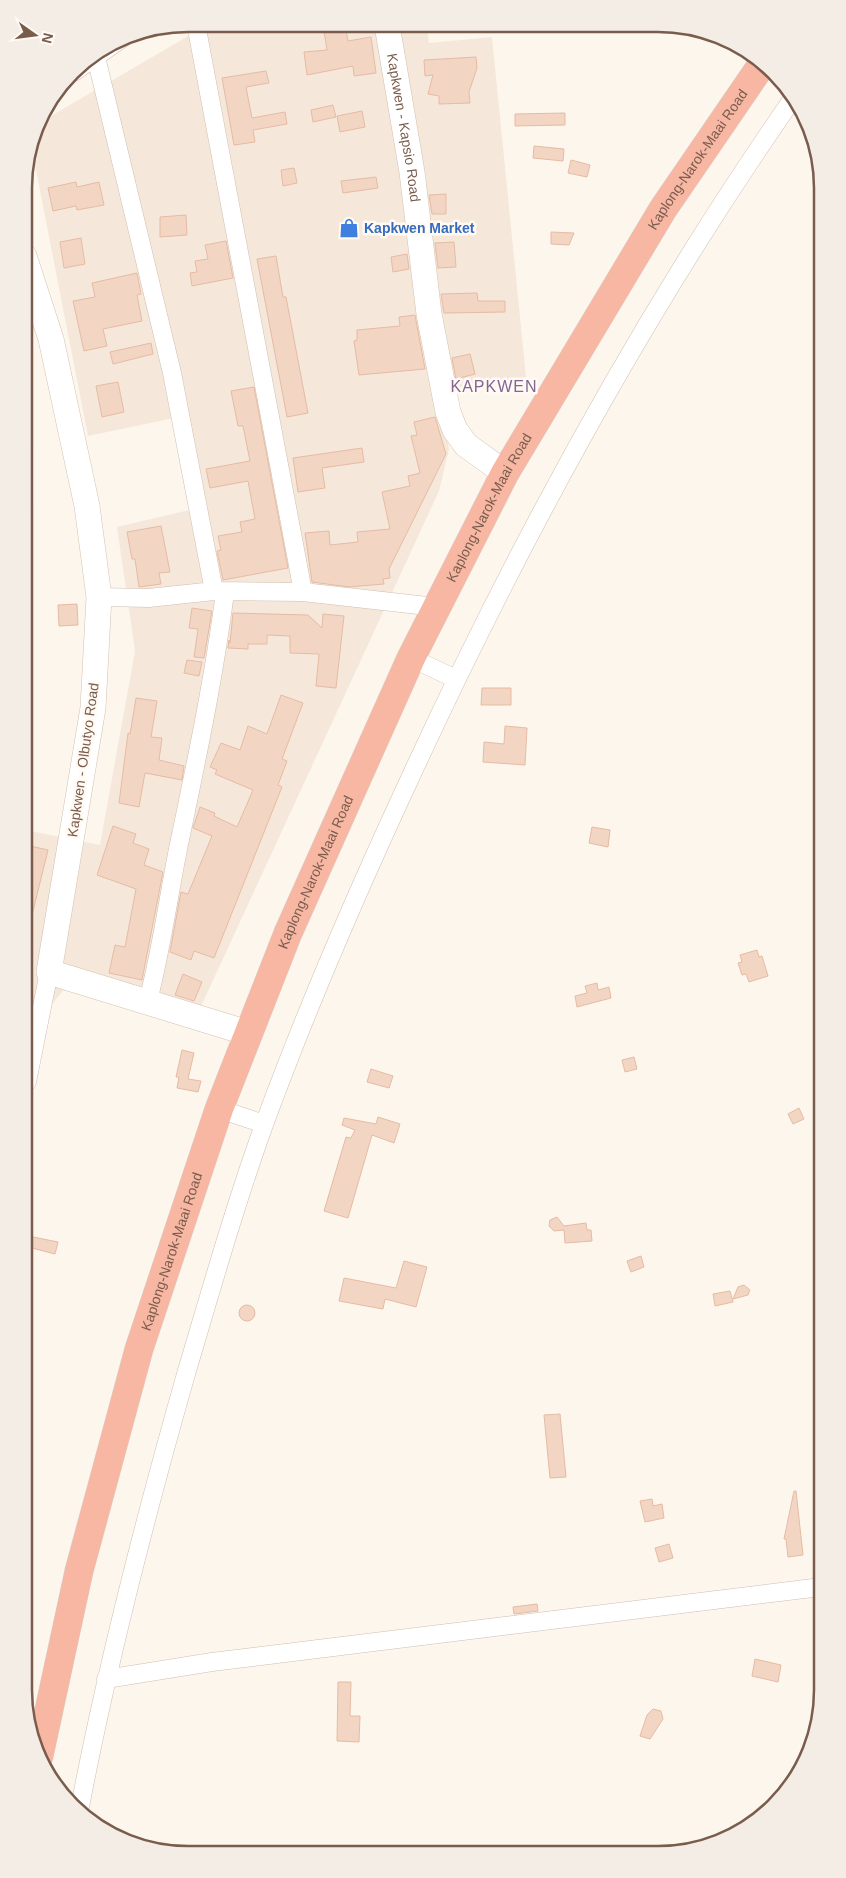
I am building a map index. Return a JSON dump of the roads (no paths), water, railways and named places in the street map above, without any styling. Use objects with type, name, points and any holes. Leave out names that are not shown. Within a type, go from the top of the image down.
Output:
[{"type":"highway","name":"Kaplong-Narok-Maai Road","points":[[42,1742],[79,1572],[139,1349],[219,1109],[288,933],[411,658],[505,473],[663,209],[758,70]]},
{"type":"street","points":[[198,33],[303,592]]},
{"type":"street","name":"Kapkwen - Kapsio Road","points":[[388,33],[412,172],[428,314],[448,412],[455,430],[466,445],[505,473]]},
{"type":"street","points":[[97,63],[169,364],[220,592],[206,712],[174,869],[167,917],[148,1001]]},
{"type":"street","points":[[81,1802],[106,1679],[151,1497],[212,1283],[264,1124],[348,913],[456,678],[543,509],[638,339],[728,195],[789,105]]},
{"type":"street","name":"Kapkwen - Olbutyo Road","points":[[33,283],[51,339],[87,506],[99,597],[93,708],[49,972]]},
{"type":"street","points":[[99,597],[149,598],[220,592],[303,592],[436,607]]},
{"type":"street","points":[[411,658],[456,678]]},
{"type":"street","points":[[32,1055],[49,972],[248,1033]]},
{"type":"street","points":[[219,1109],[264,1124]]},
{"type":"street","points":[[106,1679],[212,1662],[813,1588]]},
{"type":"place","name":"Kapkwen Market","points":[[349,228]]},
{"type":"district","name":"KAPKWEN","points":[[494,386]]}]
